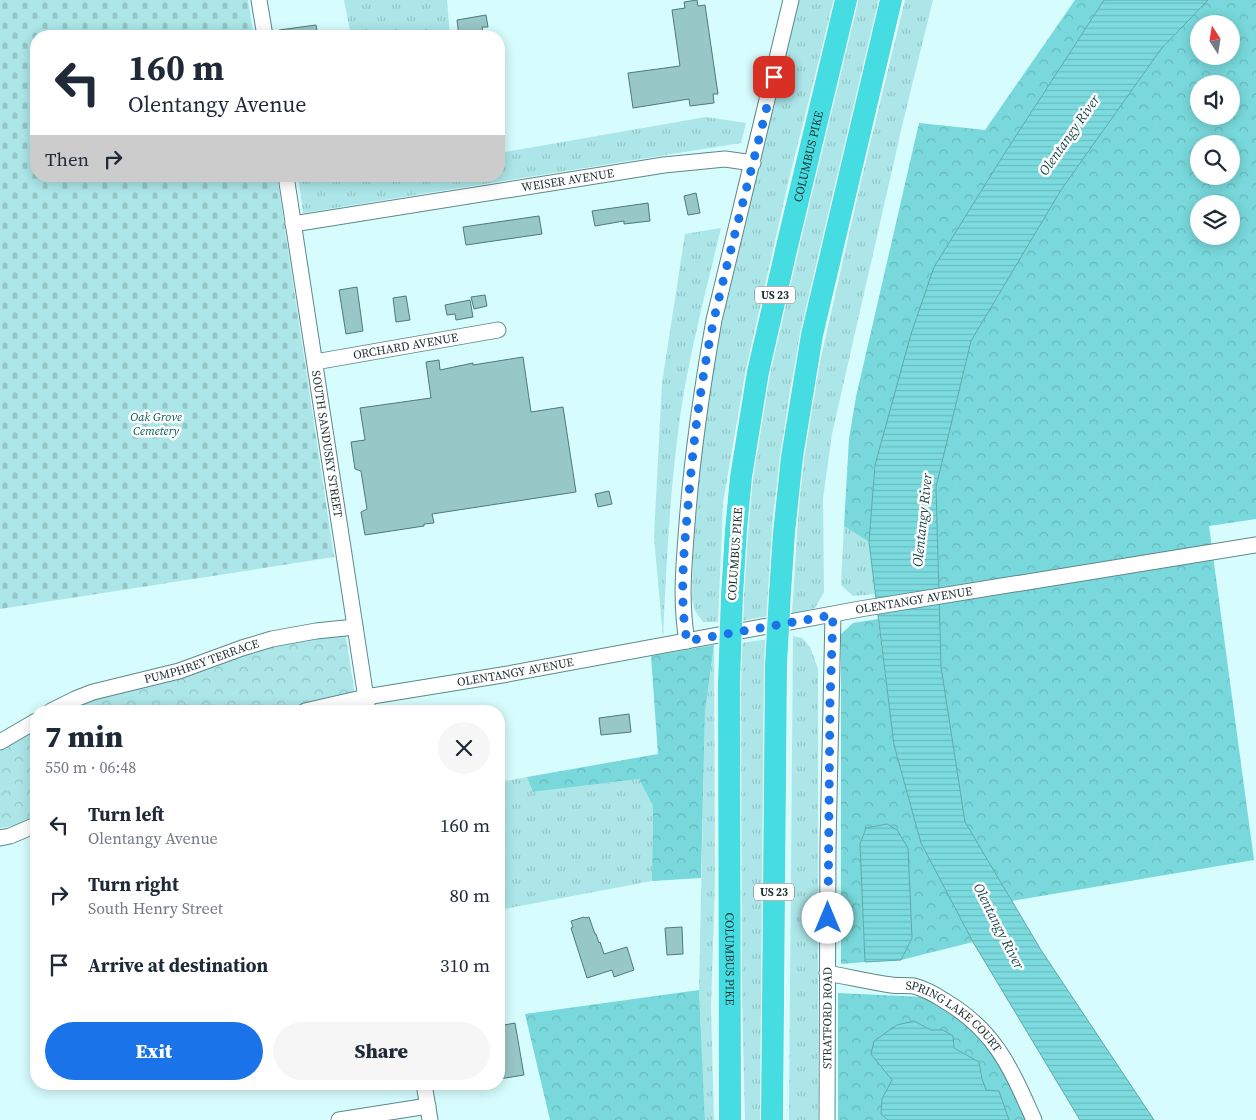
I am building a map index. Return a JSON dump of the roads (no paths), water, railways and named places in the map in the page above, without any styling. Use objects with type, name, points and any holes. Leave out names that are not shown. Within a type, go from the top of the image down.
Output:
[{"type":"highway","name":"COLUMBUS PIKE","points":[[730,1120],[729,683],[732,595],[741,476],[758,372],[846,0]]},
{"type":"highway","name":"US 23","points":[[772,1120],[776,665],[784,533],[792,457],[812,335],[891,0]]},
{"type":"street","points":[[260,0],[264,30]]},
{"type":"street","points":[[687,641],[682,596],[696,427],[714,320],[792,0]]},
{"type":"street","name":"WEISER AVENUE","points":[[293,224],[664,165],[725,160],[753,163]]},
{"type":"street","name":"SOUTH SANDUSKY STREET","points":[[287,182],[367,704]]},
{"type":"street","name":"ORCHARD AVENUE","points":[[314,362],[498,330]]},
{"type":"street","name":"OLENTANGY AVENUE","points":[[328,705],[367,704],[502,676],[860,610],[1256,545]]},
{"type":"street","name":"STRATFORD ROAD","points":[[826,1120],[830,694],[833,615]]},
{"type":"street","name":"PUMPHREY TERRACE","points":[[62,705],[93,692],[179,671],[272,639],[316,631],[355,627]]},
{"type":"street","points":[[0,742],[30,724]]},
{"type":"street","points":[[0,838],[30,828]]},
{"type":"street","name":"SPRING LAKE COURT","points":[[828,973],[893,985],[914,986],[958,1009],[991,1038],[1002,1055],[1034,1120]]},
{"type":"street","points":[[339,1120],[429,1113],[425,1090]]},
{"type":"water","name":"Olentangy River","points":[[1104,0],[1208,0],[1194,15],[1190,15],[1190,19],[1161,49],[1061,190],[971,341],[936,487],[941,667],[965,822],[1041,950],[1154,1120],[1080,1120],[973,942],[921,843],[894,745],[869,542],[875,465],[911,334],[934,267]]},
{"type":"water","points":[[887,824],[897,830],[908,848],[912,938],[901,960],[865,962],[860,844],[866,828]]},
{"type":"water","points":[[914,1021],[931,1030],[943,1030],[953,1036],[954,1048],[979,1062],[986,1090],[999,1091],[1009,1120],[888,1120],[881,1114],[882,1099],[892,1080],[871,1054],[874,1041],[897,1025]]},
{"type":"park label","name":"Oak Grove Cemetery","points":[[156,424]]}]
